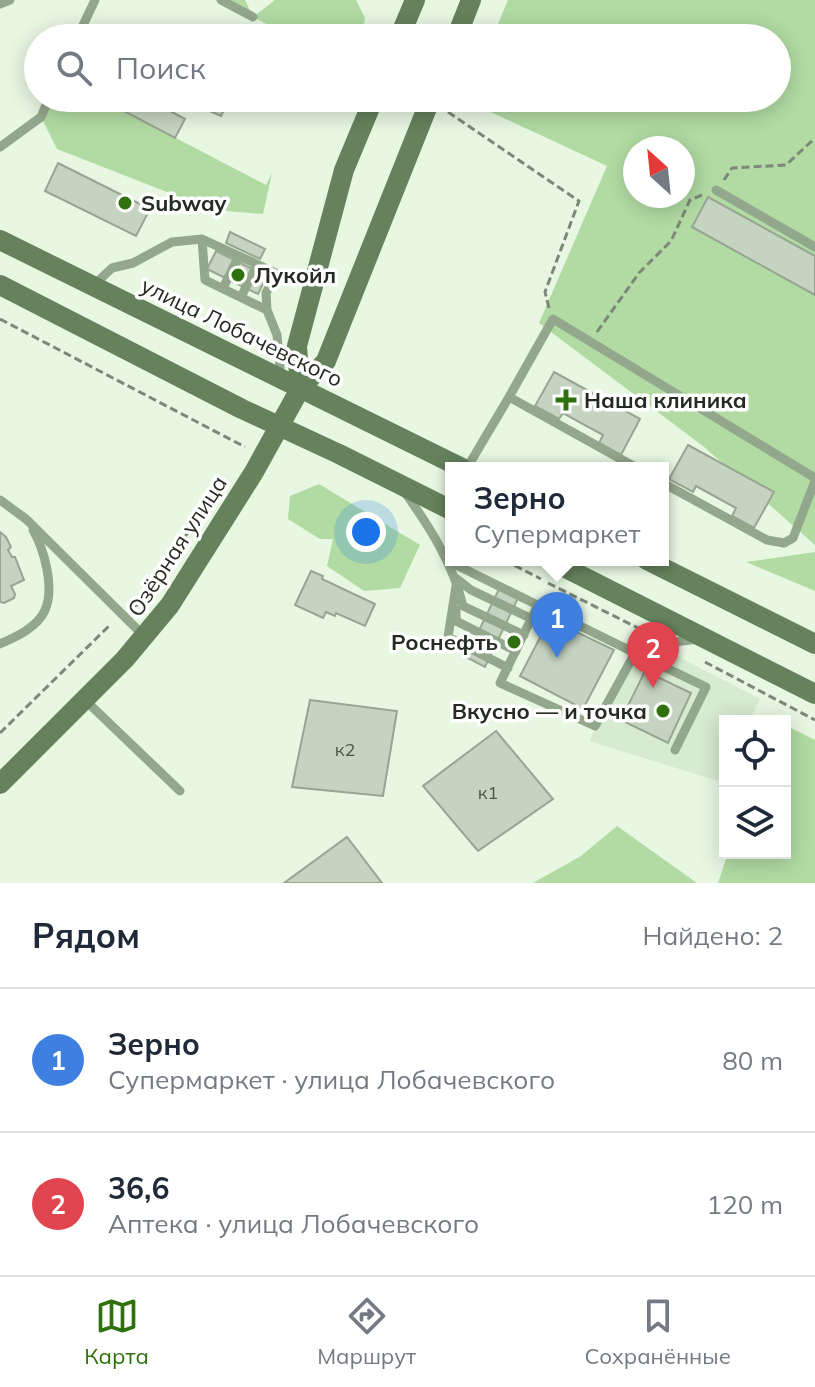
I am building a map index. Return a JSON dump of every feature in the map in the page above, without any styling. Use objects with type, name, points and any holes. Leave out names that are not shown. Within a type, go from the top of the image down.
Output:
[{"type":"main road","points":[[405,24],[415,0]]},
{"type":"main road","points":[[462,24],[471,0]]},
{"type":"main road","points":[[300,389],[297,346],[344,170],[368,112]]},
{"type":"main road","name":"Озёрная улица","points":[[0,784],[145,637],[193,570],[300,389],[326,361],[426,112]]},
{"type":"main road","name":"улица Лобачевского","points":[[0,240],[452,462]]},
{"type":"main road","points":[[0,285],[445,507]]},
{"type":"main road","points":[[562,566],[815,694]]},
{"type":"main road","points":[[659,566],[815,644]]},
{"type":"lane","points":[[0,4],[10,0]]},
{"type":"lane","points":[[84,24],[95,0]]},
{"type":"lane","points":[[221,0],[253,17]]},
{"type":"lane","points":[[0,147],[41,117],[43,112]]},
{"type":"lane","points":[[716,190],[815,247]]},
{"type":"lane","points":[[202,239],[205,280],[267,310]]},
{"type":"lane","points":[[93,286],[112,268],[133,263],[172,242],[202,239],[276,273],[266,293],[267,310],[277,335],[281,378]]},
{"type":"lane","points":[[223,288],[239,256]]},
{"type":"lane","points":[[241,297],[257,265]]},
{"type":"lane","points":[[469,462],[553,319],[815,480],[793,538],[784,543],[767,540],[669,486]]},
{"type":"lane","points":[[509,397],[626,462]]},
{"type":"lane","points":[[400,484],[445,555]]},
{"type":"lane","points":[[0,500],[26,519],[145,637]]},
{"type":"lane","points":[[0,644],[23,633],[45,610],[48,584],[45,558],[40,542],[26,519]]},
{"type":"lane","points":[[450,566],[463,606],[524,635]]},
{"type":"lane","points":[[458,566],[601,639],[706,687],[675,750]]},
{"type":"lane","points":[[457,579],[471,590],[532,619]]},
{"type":"lane","points":[[457,579],[456,621],[516,651]]},
{"type":"lane","points":[[457,579],[448,637],[508,668]]},
{"type":"lane","points":[[538,605],[500,683],[595,726],[635,653],[667,643],[706,639]]},
{"type":"lane","points":[[85,700],[180,791]]},
{"type":"lane","points":[[564,712],[569,702]]},
{"type":"path","points":[[450,112],[579,201],[545,292],[553,319]]},
{"type":"path","points":[[590,342],[639,273],[671,241],[690,200],[716,190],[732,168],[786,165],[815,138]]},
{"type":"path","points":[[0,319],[248,448]]},
{"type":"path","points":[[0,733],[122,613],[137,605],[223,483]]},
{"type":"path","points":[[516,566],[667,643]]},
{"type":"path","points":[[697,658],[815,720]]},
{"type":"shaded area","points":[[644,639],[760,699],[752,715],[719,715],[718,781],[589,741]]},
{"type":"green space","points":[[221,0],[245,0],[253,17]]},
{"type":"green space","points":[[275,0],[356,0],[365,18],[364,24],[266,24],[253,17]]},
{"type":"green space","points":[[508,0],[815,0],[815,256],[709,198],[692,227],[815,295],[815,545],[703,446],[539,323],[607,166],[491,112],[791,112],[791,24],[498,24]]},
{"type":"green space","points":[[43,112],[126,112],[266,185],[272,173],[263,214],[213,210],[57,149],[41,117]]},
{"type":"green space","points":[[319,484],[420,545],[400,588],[364,591],[327,566],[333,539],[320,539],[288,519],[290,496]]},
{"type":"green space","points":[[815,552],[815,591],[746,562]]},
{"type":"green space","points":[[791,728],[815,740],[815,883],[718,883],[726,859],[791,859]]},
{"type":"green space","points":[[617,826],[697,883],[533,883],[581,856]]},
{"type":"building","points":[[126,112],[172,112],[185,119],[175,138]]},
{"type":"building","points":[[58,163],[150,209],[136,236],[45,191]]},
{"type":"building","points":[[708,197],[815,256],[815,295],[692,227]]},
{"type":"building","points":[[230,232],[265,249],[260,259],[226,243]]},
{"type":"building","points":[[216,251],[267,276],[258,294],[207,269]]},
{"type":"building","points":[[554,372],[640,419],[621,455],[599,443],[603,435],[563,413],[559,419],[535,406]]},
{"type":"building","points":[[688,445],[774,492],[754,528],[732,516],[736,508],[696,486],[693,492],[669,479]]},
{"type":"building","points":[[0,532],[11,547],[8,550],[15,557],[24,580],[11,586],[14,598],[4,603],[0,602]]},
{"type":"building","points":[[311,571],[375,604],[365,626],[336,613],[335,616],[326,612],[323,618],[295,605]]},
{"type":"building","points":[[500,587],[519,596],[485,667],[466,657]]},
{"type":"building","points":[[558,623],[614,650],[583,709],[520,676],[545,628]]},
{"type":"building","points":[[645,671],[691,693],[668,743],[621,720]]},
{"type":"building","points":[[310,700],[397,711],[383,796],[292,787]]},
{"type":"building","points":[[496,731],[553,799],[478,851],[423,786]]},
{"type":"building","points":[[347,837],[382,883],[284,883]]},
{"type":"place","name":"Subway","points":[[125,203]]},
{"type":"place","name":"Лукойл","points":[[238,275]]},
{"type":"place","name":"Наша клиника","points":[[566,400]]},
{"type":"place","name":"Роснефть","points":[[514,642]]},
{"type":"place","name":"Зерно","points":[[557,658]]},
{"type":"place","name":"36,6","points":[[653,688]]},
{"type":"place","name":"Вкусно — и точка","points":[[663,711]]}]
